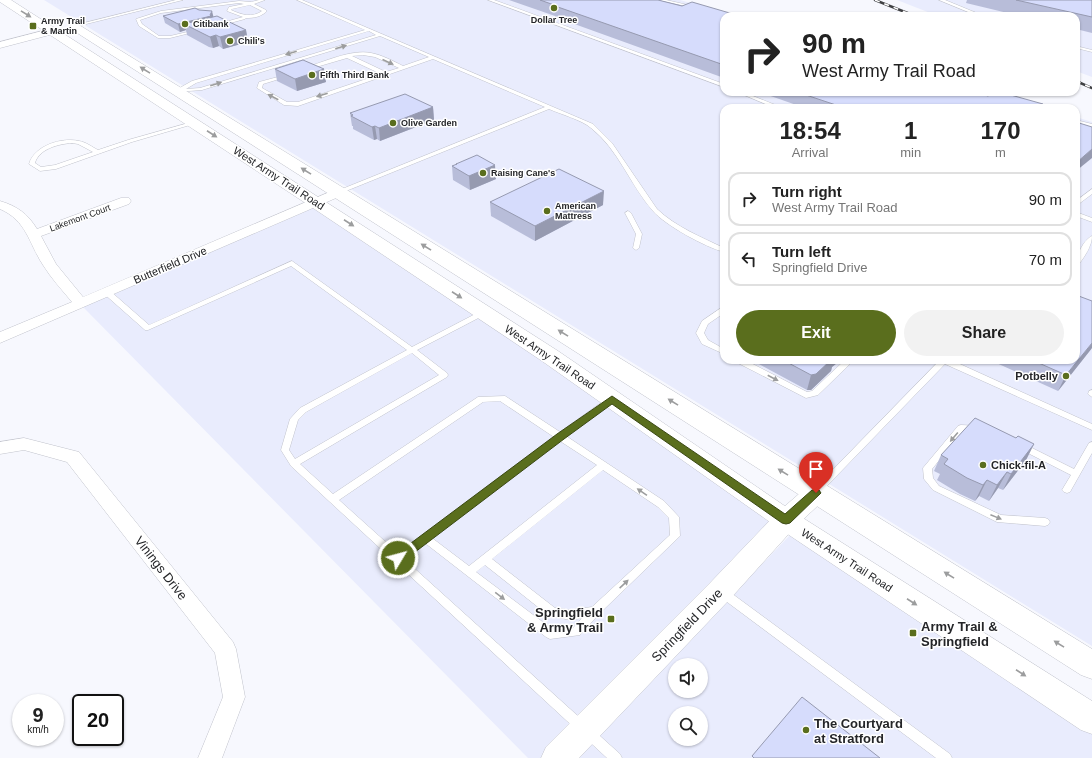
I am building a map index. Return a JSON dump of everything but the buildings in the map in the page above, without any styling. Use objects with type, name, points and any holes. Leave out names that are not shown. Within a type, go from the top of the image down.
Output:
[{"type":"main road","name":"West Army Trail Road","points":[[4,0],[155,97],[484,313],[786,520],[1092,719]]},
{"type":"main road","name":"West Army Trail Road","points":[[61,19],[1092,665]]},
{"type":"main road","points":[[49,28],[74,26]]},
{"type":"main road","points":[[155,97],[178,91]]},
{"type":"street","points":[[0,45],[49,28]]},
{"type":"street","name":"Butterfield Drive","points":[[0,338],[339,192]]},
{"type":"street","name":"Lakemont Court","points":[[34,234],[125,201]]},
{"type":"street","points":[[0,205],[13,209],[28,223],[49,264],[80,303]]},
{"type":"street","name":"Vinings Drive","points":[[0,448],[24,444],[73,457],[224,649],[234,697],[210,758]]},
{"type":"street","name":"Springfield Drive","points":[[557,758],[720,591],[786,520],[816,493]]},
{"type":"lane","points":[[74,26],[181,0]]},
{"type":"lane","points":[[244,18],[230,11],[230,8],[263,0]]},
{"type":"lane","points":[[299,0],[591,124],[602,133],[618,154],[656,212],[683,230],[720,248]]},
{"type":"lane","points":[[490,0],[720,85]]},
{"type":"lane","points":[[660,0],[702,10]]},
{"type":"lane","points":[[941,0],[972,12]]},
{"type":"lane","points":[[200,30],[170,37],[158,36],[140,25],[138,19],[161,12],[213,4],[239,2],[250,3],[265,11],[263,13],[215,26]]},
{"type":"lane","points":[[178,91],[194,82],[368,30]]},
{"type":"lane","points":[[178,91],[200,89],[380,35]]},
{"type":"lane","points":[[1080,48],[1092,51]]},
{"type":"lane","points":[[297,72],[359,53],[369,53],[403,68]]},
{"type":"lane","points":[[347,56],[386,74]]},
{"type":"lane","points":[[290,74],[261,84],[258,88],[290,105],[434,58]]},
{"type":"lane","points":[[749,96],[770,104]]},
{"type":"lane","points":[[991,96],[1008,101]]},
{"type":"lane","points":[[339,192],[549,107]]},
{"type":"lane","points":[[97,152],[77,142],[66,142],[45,148],[36,154],[32,160],[32,164],[36,168],[46,169],[194,123]]},
{"type":"lane","points":[[1080,123],[1092,126]]},
{"type":"lane","points":[[1080,201],[1092,191]]},
{"type":"lane","points":[[628,213],[639,234],[636,248]]},
{"type":"lane","points":[[1080,216],[1092,220]]},
{"type":"lane","points":[[1080,258],[1086,243],[1092,238]]},
{"type":"lane","points":[[106,292],[148,328],[292,263],[444,375],[294,464]]},
{"type":"lane","points":[[484,313],[412,350],[303,410],[294,419],[285,450],[294,464],[616,758]]},
{"type":"lane","points":[[720,313],[705,323],[700,333],[706,342],[720,350]]},
{"type":"lane","points":[[747,364],[806,395],[815,393],[846,364]]},
{"type":"lane","points":[[816,493],[940,364]]},
{"type":"lane","points":[[953,364],[1092,427]]},
{"type":"lane","points":[[333,499],[481,399],[502,398],[661,504],[674,517],[675,536],[576,632],[550,634],[426,538]]},
{"type":"lane","points":[[398,558],[561,436],[612,400]]},
{"type":"lane","points":[[986,431],[972,427],[961,428],[927,468],[929,479],[936,488],[1000,519],[1045,522]]},
{"type":"lane","points":[[1014,443],[1076,474]]},
{"type":"lane","points":[[1067,490],[1092,445]]},
{"type":"lane","points":[[469,572],[603,465]]},
{"type":"lane","points":[[485,559],[552,612],[570,615],[596,611]]},
{"type":"lane","points":[[720,591],[946,758]]},
{"type":"shaded area","points":[[44,0],[680,0],[722,12],[720,12],[720,96],[1006,96],[1033,104],[720,104],[720,364],[1080,364],[1080,118],[1092,122],[1092,646]]},
{"type":"shaded area","points":[[897,0],[1092,0],[1092,77],[1080,72],[1080,12],[928,12]]},
{"type":"shaded area","points":[[314,207],[776,519],[545,758],[528,758],[83,307]]},
{"type":"shaded area","points":[[793,532],[1092,728],[1092,758],[575,758],[668,662],[668,698],[708,698],[708,658],[671,658]]},
{"type":"railway","points":[[875,0],[905,12]]},
{"type":"railway","points":[[1080,83],[1092,88]]},
{"type":"place","name":"Dollar Tree","points":[[554,8]]},
{"type":"place","name":"Citibank","points":[[185,24]]},
{"type":"place","name":"Army Trail & Martin","points":[[33,26]]},
{"type":"place","name":"Chili's","points":[[230,41]]},
{"type":"place","name":"Fifth Third Bank","points":[[312,75]]},
{"type":"place","name":"Olive Garden","points":[[393,123]]},
{"type":"place","name":"Raising Cane's","points":[[483,173]]},
{"type":"place","name":"American Mattress","points":[[547,211]]},
{"type":"place","name":"Potbelly","points":[[1066,376]]},
{"type":"place","name":"Chick-fil-A","points":[[983,465]]},
{"type":"place","name":"Springfield & Army Trail","points":[[611,619]]},
{"type":"place","name":"Army Trail & Springfield","points":[[913,633]]},
{"type":"place","name":"The Courtyard at Stratford","points":[[806,730]]},
{"type":"route","points":[[398,558],[561,436],[612,400],[786,520],[816,493]]}]
